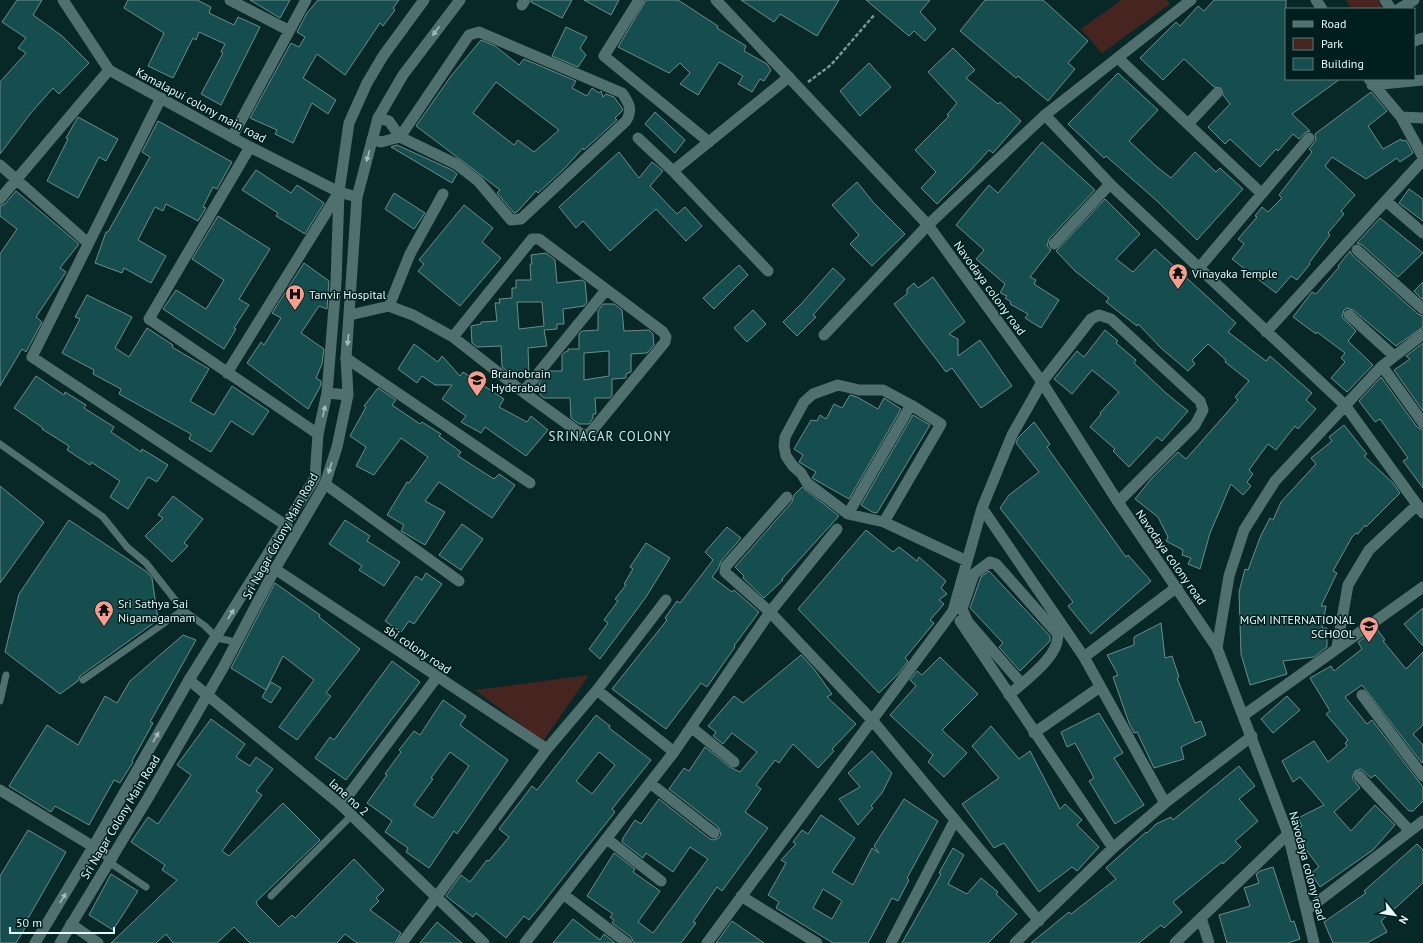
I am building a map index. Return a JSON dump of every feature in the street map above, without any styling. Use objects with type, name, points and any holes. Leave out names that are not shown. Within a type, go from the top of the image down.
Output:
[{"type":"street","name":"Kamalapui colony main road","points":[[63,0],[109,70],[250,147],[340,192],[358,197]]},
{"type":"street","points":[[230,0],[288,30]]},
{"type":"street","points":[[232,137],[288,30],[306,0]]},
{"type":"street","name":"Sri Nagar Colony Main Road","points":[[35,943],[93,847],[189,680],[287,526],[315,478],[318,434],[327,393],[336,283],[340,192],[349,123],[359,100],[383,56],[424,0]]},
{"type":"street","name":"Sri Nagar Colony Main Road","points":[[60,943],[207,696],[275,569],[325,484],[337,447],[348,395],[346,358],[358,197],[378,118],[403,75],[460,0]]},
{"type":"street","points":[[639,0],[604,56],[708,142]]},
{"type":"street","points":[[824,335],[928,225],[1045,115],[1119,59],[1191,0]]},
{"type":"street","points":[[1401,8],[1414,0]]},
{"type":"street","name":"Navodaya colony road","points":[[719,1],[928,225],[1042,382],[1118,502],[1217,648],[1244,715],[1288,834],[1308,910],[1314,943]]},
{"type":"street","points":[[372,140],[381,142],[400,137],[469,35],[479,32],[622,93],[629,103],[630,115],[626,121],[521,219],[511,220],[478,181],[456,164],[400,137],[388,121],[378,118]]},
{"type":"street","points":[[1119,59],[1262,194]]},
{"type":"street","points":[[0,199],[18,180],[109,70]]},
{"type":"street","points":[[674,171],[789,77]]},
{"type":"street","points":[[1370,82],[1423,80]]},
{"type":"street","points":[[1370,82],[1400,117],[1423,156]]},
{"type":"street","points":[[1188,124],[1217,93]]},
{"type":"street","points":[[161,98],[32,357],[287,526]]},
{"type":"street","points":[[1045,115],[1110,184],[1345,405],[1420,509],[1369,550],[1348,585],[1337,648]]},
{"type":"street","points":[[1400,117],[1423,118]]},
{"type":"street","points":[[638,138],[674,171],[768,271]]},
{"type":"street","points":[[1199,268],[1309,138]]},
{"type":"street","points":[[250,147],[149,319],[318,434]]},
{"type":"street","points":[[1266,332],[1423,160]]},
{"type":"street","points":[[0,165],[88,243]]},
{"type":"street","points":[[1054,244],[1110,184]]},
{"type":"street","points":[[227,373],[340,192]]},
{"type":"street","points":[[389,306],[410,254],[443,194]]},
{"type":"street","points":[[1386,201],[1423,233]]},
{"type":"street","points":[[350,315],[389,306],[413,315],[453,337],[523,392],[584,436],[590,433],[665,342],[666,337],[663,332],[538,239],[532,239],[453,337]]},
{"type":"street","points":[[1357,250],[1423,309]]},
{"type":"street","points":[[523,392],[606,290]]},
{"type":"street","points":[[707,943],[953,611],[982,508],[1012,435],[1042,382],[1091,319],[1099,315],[1112,319],[1200,400],[1203,410],[1195,425],[1118,502]]},
{"type":"street","points":[[1349,315],[1394,356]]},
{"type":"street","points":[[1217,648],[1229,576],[1244,530],[1275,481],[1382,366],[1423,334]]},
{"type":"street","points":[[346,358],[530,483]]},
{"type":"street","points":[[1382,366],[1423,423]]},
{"type":"street","points":[[884,522],[941,424],[911,405],[883,390],[859,390],[838,385],[813,394],[804,402],[785,437],[784,446],[786,456],[793,466],[801,473],[807,483],[848,514],[884,522],[967,561]]},
{"type":"street","points":[[327,393],[348,395]]},
{"type":"street","points":[[848,514],[911,405]]},
{"type":"street","points":[[325,484],[459,581]]},
{"type":"street","points":[[788,496],[725,569],[729,576],[770,612],[872,720],[1039,921]]},
{"type":"street","points":[[982,508],[1084,657],[1165,803]]},
{"type":"street","points":[[525,943],[674,752],[770,612],[836,529]]},
{"type":"street","points":[[1009,695],[1047,659],[1056,648],[1058,639],[1057,633],[996,564],[990,562],[974,574],[962,609],[968,622],[1021,683]]},
{"type":"street","name":"sbi colony road","points":[[275,569],[547,749]]},
{"type":"street","points":[[1084,657],[1177,587]]},
{"type":"street","points":[[1244,715],[1423,587]]},
{"type":"street","points":[[402,943],[547,749],[597,690],[666,600]]},
{"type":"street","points":[[953,611],[1113,848]]},
{"type":"street","points":[[341,805],[437,677]]},
{"type":"street","name":"lane no 2","points":[[189,680],[341,805],[484,943]]},
{"type":"street","points":[[1034,732],[1100,687]]},
{"type":"street","points":[[597,690],[674,752]]},
{"type":"street","points":[[1362,695],[1423,776]]},
{"type":"street","points":[[691,727],[734,762]]},
{"type":"street","points":[[1015,943],[1113,848],[1165,803],[1252,736]]},
{"type":"street","points":[[1359,776],[1410,831]]},
{"type":"street","points":[[650,783],[714,833]]},
{"type":"street","points":[[0,790],[93,847],[110,860]]},
{"type":"street","points":[[891,943],[955,820]]},
{"type":"street","points":[[1308,910],[1423,821]]},
{"type":"street","points":[[1175,943],[1288,834]]},
{"type":"street","points":[[607,839],[661,881]]},
{"type":"street","points":[[563,894],[627,943]]},
{"type":"street","points":[[741,896],[818,943]]},
{"type":"street","points":[[1201,918],[1209,943]]},
{"type":"street","points":[[71,924],[98,943]]},
{"type":"lane","points":[[0,444],[104,517],[127,547],[146,563],[183,610],[205,626],[217,638],[236,642]]},
{"type":"lane","points":[[84,680],[183,610]]},
{"type":"lane","points":[[0,701],[6,675]]},
{"type":"lane","points":[[271,896],[351,816]]},
{"type":"lane","points":[[110,860],[146,887]]},
{"type":"path","points":[[800,88],[831,65],[876,14]]},
{"type":"green space","points":[[1121,0],[1167,0],[1170,4],[1102,53],[1081,29]]},
{"type":"green space","points":[[1346,0],[1378,0],[1382,8],[1351,8]]},
{"type":"green space","points":[[589,675],[543,741],[475,690]]},
{"type":"building","points":[[17,0],[42,0],[33,15],[62,36],[89,63],[59,94],[53,88],[30,114],[0,154],[0,82],[26,53],[18,48],[26,38],[2,22]]},
{"type":"building","points":[[128,0],[197,0],[211,7],[209,13],[234,25],[238,17],[260,27],[221,105],[201,94],[223,53],[221,52],[225,44],[199,32],[196,40],[193,38],[173,78],[148,66],[164,33],[124,8]]},
{"type":"building","points":[[250,0],[290,0],[280,18]]},
{"type":"building","points":[[318,0],[399,0],[393,8],[395,10],[383,26],[380,23],[345,75],[317,54],[303,78],[336,100],[328,114],[312,103],[293,143],[275,134],[277,130],[250,118],[291,43],[299,47],[305,37],[297,32],[307,13]]},
{"type":"building","points":[[532,0],[572,0],[562,18],[531,2]]},
{"type":"building","points":[[584,0],[619,0],[611,15]]},
{"type":"building","points":[[646,0],[678,0],[718,26],[717,28],[746,46],[744,51],[767,64],[771,70],[764,81],[760,79],[752,92],[738,84],[743,76],[719,62],[698,95],[680,84],[690,73],[680,63],[669,73],[618,47]]},
{"type":"building","points":[[741,0],[839,0],[817,36],[780,14],[774,22]]},
{"type":"building","points":[[866,0],[930,0],[920,12],[936,29],[925,41],[914,31],[909,36]]},
{"type":"building","points":[[985,0],[1043,0],[1088,41],[1068,63],[1075,69],[1048,101],[1018,76],[1016,78],[960,31]]},
{"type":"building","points":[[1214,0],[1286,0],[1285,80],[1339,80],[1292,114],[1310,131],[1306,132],[1299,139],[1293,134],[1278,151],[1276,149],[1260,167],[1230,139],[1225,144],[1208,127],[1230,104],[1223,95],[1221,88],[1214,87],[1184,59],[1163,80],[1140,58],[1176,22],[1180,26],[1198,6],[1204,11]]},
{"type":"building","points":[[566,27],[587,37],[580,48],[586,55],[578,67],[552,56]]},
{"type":"building","points":[[481,40],[495,46],[519,65],[524,59],[576,81],[572,88],[587,96],[592,88],[599,93],[601,91],[603,97],[606,94],[614,97],[623,110],[615,118],[617,120],[584,150],[583,148],[565,168],[538,193],[536,191],[517,212],[514,213],[497,193],[500,190],[416,126],[451,76]],"holes":[[[496,82],[559,130],[534,152],[518,140],[514,145],[473,113]]]},
{"type":"building","points":[[953,48],[975,70],[966,78],[998,104],[1000,102],[1021,121],[993,153],[989,150],[937,204],[921,188],[936,172],[915,150],[949,116],[947,115],[957,103],[928,72]]},
{"type":"building","points":[[869,63],[891,87],[860,116],[840,91]]},
{"type":"building","points":[[1118,73],[1158,110],[1129,141],[1171,178],[1195,152],[1216,172],[1220,168],[1243,189],[1197,240],[1157,201],[1106,156],[1104,158],[1068,124]]},
{"type":"building","points":[[1371,92],[1387,111],[1368,126],[1383,149],[1401,139],[1402,141],[1406,140],[1413,153],[1400,162],[1397,158],[1366,179],[1332,157],[1325,166],[1355,195],[1341,211],[1344,214],[1328,233],[1330,235],[1309,263],[1310,264],[1297,280],[1291,276],[1276,293],[1232,259],[1244,244],[1238,239],[1257,217],[1255,216],[1262,207],[1268,212],[1282,198],[1279,195],[1312,152],[1309,149],[1316,140],[1315,134]]},
{"type":"building","points":[[655,112],[685,140],[675,153],[645,124]]},
{"type":"building","points":[[78,117],[118,139],[106,161],[99,157],[78,198],[47,181],[68,139],[66,138]]},
{"type":"building","points":[[158,121],[232,162],[217,189],[213,187],[203,207],[206,208],[198,221],[166,204],[163,211],[155,207],[138,240],[166,256],[151,283],[124,268],[122,273],[95,263],[106,232],[108,232],[150,157],[142,152]]},
{"type":"building","points":[[1042,142],[1095,190],[1049,239],[1047,246],[1051,250],[1030,277],[1036,280],[1034,284],[1059,300],[1041,328],[1025,318],[1028,314],[1010,304],[1011,302],[1005,298],[1007,296],[1000,293],[1005,284],[976,259],[984,250],[956,225],[989,185],[998,193]]},
{"type":"building","points":[[397,145],[452,170],[457,174],[452,183],[391,147]]},
{"type":"building","points":[[619,152],[639,178],[652,162],[663,171],[650,186],[677,214],[685,207],[702,226],[686,241],[656,209],[610,251],[583,221],[576,228],[559,207]]},
{"type":"building","points":[[256,170],[291,193],[297,185],[324,203],[305,234],[276,216],[278,213],[242,190]]},
{"type":"building","points":[[857,182],[873,202],[905,234],[872,266],[850,244],[859,235],[832,205]]},
{"type":"building","points":[[1409,189],[1423,199],[1423,221],[1399,203]]},
{"type":"building","points":[[16,191],[79,244],[60,268],[66,272],[36,317],[42,322],[26,352],[22,349],[0,386],[0,254],[17,229],[0,216],[0,206],[5,204]]},
{"type":"building","points":[[394,193],[425,213],[414,229],[385,209]]},
{"type":"building","points":[[1105,199],[1140,234],[1116,259],[1133,272],[1155,249],[1236,323],[1228,332],[1266,361],[1270,356],[1312,393],[1306,400],[1316,409],[1298,429],[1295,426],[1276,450],[1268,444],[1249,470],[1253,474],[1247,482],[1251,486],[1243,495],[1231,484],[1210,533],[1200,569],[1188,564],[1191,558],[1182,555],[1183,550],[1166,541],[1168,537],[1158,517],[1135,499],[1151,479],[1178,452],[1186,459],[1238,400],[1235,397],[1249,381],[1225,362],[1226,360],[1208,344],[1192,360],[1195,364],[1188,371],[1162,349],[1138,324],[1137,326],[1106,302],[1109,298],[1075,271],[1056,251]]},
{"type":"building","points":[[464,205],[493,228],[482,242],[501,258],[460,306],[418,271],[424,264],[419,260]]},
{"type":"building","points":[[218,216],[270,249],[239,299],[249,305],[234,328],[236,329],[224,349],[163,309],[176,290],[206,309],[224,280],[192,259]]},
{"type":"building","points":[[1380,218],[1423,253],[1398,277],[1362,245],[1357,243]]},
{"type":"building","points":[[1350,251],[1352,255],[1418,314],[1423,316],[1423,327],[1396,346],[1353,310],[1347,308],[1344,310],[1342,317],[1356,331],[1348,341],[1373,365],[1347,392],[1331,378],[1345,362],[1341,358],[1345,353],[1317,332],[1316,334],[1293,317],[1312,292],[1316,294],[1339,267],[1338,266]]},
{"type":"building","points":[[546,253],[555,260],[557,283],[582,280],[585,282],[587,302],[584,306],[563,309],[564,324],[557,324],[557,329],[544,330],[547,346],[528,348],[529,374],[512,375],[502,367],[501,346],[477,347],[472,343],[471,326],[481,324],[481,322],[497,321],[495,303],[500,303],[499,299],[512,298],[512,288],[516,288],[516,280],[531,280],[531,255]],"holes":[[[517,302],[542,302],[544,326],[519,329]]]},
{"type":"building","points":[[304,263],[329,281],[327,309],[319,306],[301,333],[324,349],[322,364],[316,378],[321,381],[321,385],[308,409],[247,363],[261,342],[264,345],[281,318],[272,313]]},
{"type":"building","points":[[739,265],[748,275],[714,309],[703,298]]},
{"type":"building","points":[[833,268],[845,279],[813,315],[816,317],[797,336],[783,322]]},
{"type":"building","points":[[933,277],[965,322],[949,334],[958,339],[958,356],[980,340],[1012,386],[981,408],[952,368],[946,372],[894,304],[907,294],[907,289],[914,283],[918,288]]},
{"type":"building","points":[[1423,282],[1423,300],[1414,291]]},
{"type":"building","points":[[87,295],[132,317],[115,348],[129,357],[147,328],[173,345],[172,347],[209,369],[190,401],[214,415],[232,386],[269,411],[253,435],[231,421],[211,452],[189,439],[191,434],[119,394],[121,389],[93,374],[94,370],[62,353],[80,319],[75,317]]},
{"type":"building","points":[[603,304],[614,304],[622,310],[624,331],[649,330],[653,334],[654,345],[647,353],[631,354],[631,372],[626,374],[626,378],[612,379],[612,395],[610,398],[595,398],[596,414],[593,414],[593,418],[589,424],[579,424],[571,418],[570,398],[544,398],[540,395],[539,383],[549,371],[562,371],[562,355],[568,351],[568,349],[579,349],[579,334],[582,331],[598,330],[598,311]],"holes":[[[609,351],[609,376],[584,380],[584,353]]]},
{"type":"building","points":[[753,310],[766,324],[747,342],[734,328]]},
{"type":"building","points":[[1105,330],[1118,341],[1116,343],[1136,360],[1134,363],[1188,411],[1162,441],[1157,437],[1129,467],[1113,451],[1115,449],[1090,427],[1101,414],[1100,413],[1119,392],[1092,370],[1072,394],[1054,379],[1077,351],[1084,357]]},
{"type":"building","points":[[1423,343],[1423,411],[1394,370],[1410,359],[1406,356]]},
{"type":"building","points":[[414,344],[438,362],[442,356],[460,376],[463,372],[504,399],[499,407],[527,422],[531,416],[548,430],[526,456],[485,427],[481,433],[461,422],[466,416],[442,399],[452,385],[435,385],[422,376],[417,383],[398,369]]},
{"type":"building","points":[[36,376],[64,395],[65,392],[86,405],[84,408],[114,427],[111,432],[141,452],[142,449],[168,465],[157,482],[148,477],[128,509],[110,497],[120,481],[91,462],[90,465],[67,450],[69,446],[42,429],[43,428],[14,408]]},
{"type":"building","points":[[1381,377],[1417,427],[1423,430],[1423,488],[1403,461],[1408,458],[1380,419],[1375,422],[1359,401]]},
{"type":"building","points":[[378,388],[396,400],[392,405],[420,424],[422,422],[441,434],[439,436],[461,452],[458,456],[494,479],[499,474],[515,485],[492,518],[439,482],[425,501],[445,512],[425,545],[401,531],[404,525],[387,515],[407,482],[409,483],[428,457],[401,438],[374,475],[356,466],[366,447],[350,436],[366,407],[364,406]]},
{"type":"building","points":[[850,395],[857,397],[878,409],[884,398],[901,409],[849,499],[812,478],[816,472],[799,462],[803,455],[794,449],[811,420],[817,421],[820,415],[826,419],[834,404],[842,408]]},
{"type":"building","points":[[913,415],[930,425],[877,513],[872,512],[861,505]]},
{"type":"building","points":[[1034,422],[1050,444],[1047,447],[1126,557],[1128,555],[1151,581],[1091,634],[1068,606],[1073,602],[1000,508],[1009,495],[1039,472],[1016,443],[1018,438]]},
{"type":"building","points":[[1344,425],[1367,454],[1364,456],[1393,483],[1400,493],[1366,527],[1365,525],[1358,534],[1356,533],[1352,537],[1333,571],[1337,573],[1321,606],[1326,606],[1322,628],[1327,628],[1327,647],[1314,657],[1283,661],[1287,674],[1250,685],[1241,654],[1239,592],[1245,569],[1248,570],[1261,535],[1270,518],[1273,520],[1281,502],[1316,464],[1311,458],[1332,441],[1329,437]]},
{"type":"building","points":[[0,486],[44,522],[0,583]]},
{"type":"building","points":[[802,487],[839,516],[782,579],[783,580],[764,598],[743,578],[744,576],[735,567],[792,502],[794,495]]},
{"type":"building","points":[[173,496],[203,519],[184,543],[188,546],[172,562],[145,536],[163,518],[158,515]]},
{"type":"building","points":[[69,520],[147,572],[152,578],[158,620],[80,676],[78,681],[60,694],[5,652],[19,594]]},
{"type":"building","points":[[345,520],[370,536],[367,541],[400,562],[384,586],[359,570],[362,566],[329,544]]},
{"type":"building","points":[[462,524],[483,539],[461,570],[439,555]]},
{"type":"building","points":[[727,527],[741,538],[721,561],[718,569],[712,577],[732,592],[734,590],[759,612],[707,687],[701,683],[666,729],[612,689],[667,620],[665,618],[677,601],[680,603],[713,560],[705,552]]},
{"type":"building","points":[[866,530],[893,552],[899,547],[917,561],[919,557],[946,581],[941,588],[947,594],[939,600],[944,604],[930,620],[934,623],[905,658],[908,661],[898,674],[879,693],[798,609]]},
{"type":"building","points":[[646,543],[670,558],[646,597],[600,659],[589,649],[608,623],[604,620],[618,601],[615,599],[626,585],[624,584],[633,569],[630,567]]},
{"type":"building","points":[[989,571],[1050,636],[1050,641],[1020,671],[999,647],[1003,643],[970,608],[981,577]]},
{"type":"building","points":[[426,573],[442,584],[414,624],[409,621],[401,632],[385,621],[416,576],[422,580]]},
{"type":"building","points":[[275,583],[320,615],[319,617],[360,649],[326,693],[331,696],[297,740],[279,727],[314,680],[283,656],[266,690],[231,668]]},
{"type":"building","points":[[1423,608],[1423,646],[1404,624]]},
{"type":"building","points":[[1161,623],[1165,658],[1172,656],[1179,677],[1177,678],[1195,723],[1201,721],[1206,735],[1181,747],[1184,759],[1154,768],[1137,732],[1134,733],[1129,723],[1113,677],[1118,675],[1107,655],[1134,645],[1134,637]]},
{"type":"building","points":[[1377,629],[1385,640],[1383,641],[1406,669],[1423,652],[1423,725],[1413,734],[1423,745],[1422,763],[1362,685],[1345,697],[1367,724],[1372,720],[1423,787],[1423,801],[1413,811],[1409,811],[1375,775],[1371,778],[1361,769],[1355,771],[1352,778],[1360,788],[1334,812],[1351,831],[1375,805],[1395,825],[1373,850],[1320,887],[1311,873],[1319,867],[1304,847],[1296,829],[1302,826],[1298,818],[1324,805],[1300,777],[1293,782],[1282,761],[1314,741],[1328,762],[1347,746],[1345,743],[1348,740],[1326,714],[1330,711],[1310,678],[1331,666],[1334,671],[1362,649],[1358,642]]},
{"type":"building","points":[[183,635],[196,640],[150,722],[153,723],[132,761],[133,762],[120,783],[114,780],[89,825],[55,806],[51,812],[9,786],[47,725],[78,745],[105,696],[117,703],[130,681]]},
{"type":"building","points":[[801,655],[814,669],[832,694],[827,697],[856,724],[832,749],[834,751],[818,768],[793,744],[779,763],[775,760],[756,785],[761,789],[745,812],[768,828],[722,891],[717,887],[693,922],[696,923],[681,943],[634,943],[631,937],[612,923],[614,920],[610,917],[613,914],[587,896],[614,853],[635,869],[633,872],[660,891],[638,922],[653,933],[708,859],[690,847],[673,872],[646,853],[643,858],[622,842],[623,838],[635,820],[641,824],[659,799],[710,839],[713,840],[719,838],[721,834],[718,827],[669,789],[684,768],[689,771],[705,747],[730,767],[740,772],[757,752],[732,733],[723,744],[713,736],[716,732],[708,726],[734,696],[743,703]]},
{"type":"building","points":[[940,657],[978,694],[942,730],[967,753],[944,777],[928,762],[933,755],[890,715],[916,686],[910,680],[917,671],[922,675]]},
{"type":"building","points":[[392,661],[420,682],[346,780],[315,758],[330,737],[334,740]]},
{"type":"building","points":[[271,682],[281,688],[271,703],[262,697]]},
{"type":"building","points":[[1287,696],[1300,710],[1273,733],[1261,719]]},
{"type":"building","points":[[443,700],[466,716],[460,725],[508,760],[457,834],[454,831],[429,868],[406,852],[408,848],[385,832],[392,821],[367,803],[401,752],[399,750],[414,731],[420,735]],"holes":[[[450,752],[469,766],[433,818],[414,805]]]},
{"type":"building","points":[[1099,713],[1123,753],[1114,758],[1144,805],[1115,824],[1089,781],[1094,778],[1075,743],[1067,747],[1061,732]]},
{"type":"building","points":[[596,715],[610,726],[609,728],[651,760],[612,809],[615,812],[543,903],[529,920],[524,916],[506,938],[476,913],[473,917],[446,896],[461,875],[470,882],[487,860],[489,861],[509,837],[499,829],[532,786],[537,790]],"holes":[[[599,752],[615,765],[592,794],[576,781]]]},
{"type":"building","points":[[211,719],[245,744],[236,757],[250,766],[256,757],[273,769],[256,791],[262,795],[222,851],[229,856],[283,803],[320,840],[256,902],[258,906],[279,927],[292,915],[295,918],[354,859],[384,890],[376,898],[379,901],[370,910],[401,933],[395,943],[357,943],[345,934],[337,943],[250,943],[234,927],[217,943],[173,943],[166,934],[156,943],[111,943],[177,880],[162,870],[165,865],[131,842],[148,817],[158,824],[191,775],[177,765]]},
{"type":"building","points":[[991,726],[1019,759],[1030,751],[1060,809],[1065,804],[1082,820],[1077,825],[1099,847],[1077,871],[1072,867],[1039,892],[1004,843],[994,848],[962,804],[999,778],[972,746]]},
{"type":"building","points":[[872,751],[892,773],[882,793],[871,806],[873,808],[858,825],[839,799],[860,787],[848,773]]},
{"type":"building","points":[[1239,766],[1255,786],[1239,799],[1258,821],[1235,841],[1241,847],[1223,864],[1222,862],[1173,902],[1182,912],[1164,928],[1161,925],[1139,943],[1031,943],[1069,912],[1071,914],[1116,879],[1106,868],[1146,832],[1147,833],[1156,824],[1171,817],[1173,820]]},
{"type":"building","points":[[904,799],[938,821],[907,878],[909,880],[898,901],[892,898],[868,943],[833,943],[776,908],[779,902],[768,895],[786,863],[781,860],[796,844],[793,842],[802,830],[808,834],[821,815],[855,838],[832,872],[853,885],[872,848],[879,853],[874,846]],"holes":[[[823,889],[842,901],[832,919],[813,908]]]},
{"type":"building","points":[[28,830],[66,852],[23,927],[25,928],[16,943],[0,943],[0,876]]},
{"type":"building","points":[[1417,844],[1423,850],[1423,883],[1381,921],[1387,932],[1367,943],[1333,943],[1324,922],[1366,893],[1364,891]]},
{"type":"building","points":[[953,848],[964,855],[948,884],[967,894],[981,878],[998,892],[996,894],[1017,914],[988,943],[902,943],[941,874],[939,873]]},
{"type":"building","points":[[1273,867],[1291,922],[1294,921],[1300,939],[1288,943],[1227,943],[1219,915],[1250,906],[1244,888],[1259,883],[1256,874],[1260,871]]},
{"type":"building","points":[[111,874],[138,891],[113,930],[89,915]]},
{"type":"building","points":[[573,919],[600,940],[604,934],[615,943],[553,943]]},
{"type":"building","points":[[732,921],[764,943],[716,943]]},
{"type":"building","points":[[437,922],[462,943],[420,943]]},
{"type":"place","name":"Vinayaka Temple","points":[[1178,290]]},
{"type":"place","name":"Tanvir Hospital","points":[[295,311]]},
{"type":"place","name":"Brainobrain Hyderabad","points":[[477,397]]},
{"type":"place","name":"Sri Sathya Sai Nigamagamam","points":[[104,627]]},
{"type":"place","name":"MGM INTERNATIONAL SCHOOL","points":[[1369,643]]},
{"type":"district","name":"SRINAGAR COLONY","points":[[610,436]]}]
